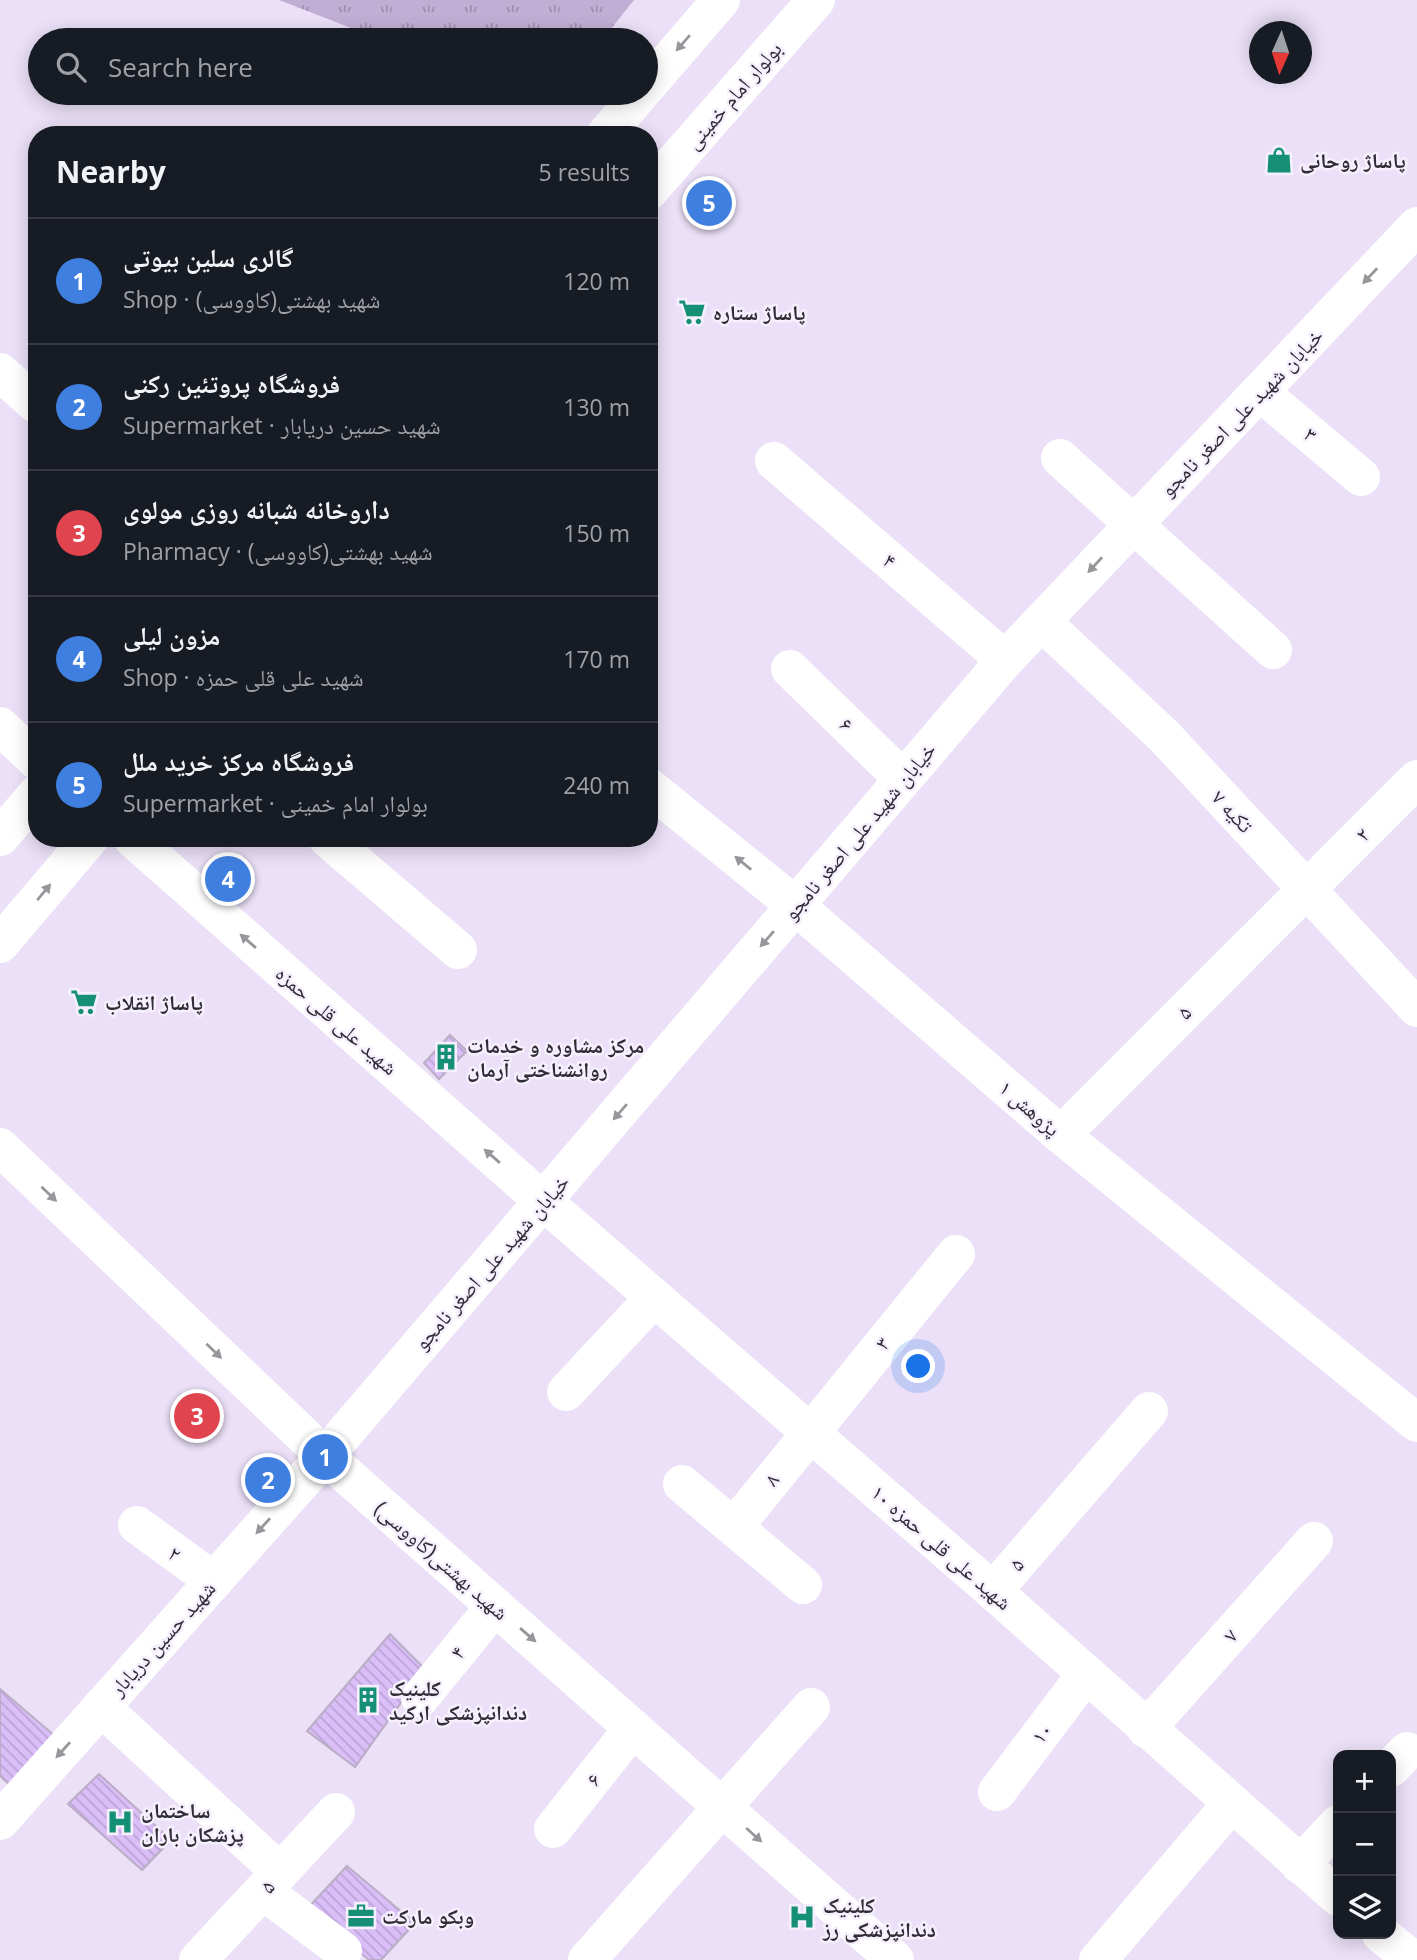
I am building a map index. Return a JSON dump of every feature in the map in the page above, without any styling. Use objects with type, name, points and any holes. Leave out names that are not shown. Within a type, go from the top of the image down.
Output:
[{"type":"street","points":[[658,73],[721,0]]},
{"type":"street","name":"بولوار امام خمینی","points":[[658,181],[816,0]]},
{"type":"street","points":[[612,126],[630,105]]},
{"type":"street","name":"خیابان شهید علی اصغر نامجو","points":[[325,1456],[1005,660],[1260,392],[1412,242]]},
{"type":"street","points":[[0,372],[28,397]]},
{"type":"street","name":"۳","points":[[1260,392],[1361,477]]},
{"type":"street","points":[[1060,458],[1132,526],[1273,650]]},
{"type":"street","name":"۴","points":[[774,461],[1005,660]]},
{"type":"street","name":"تکیه ۷","points":[[1042,622],[1164,736],[1417,1008]]},
{"type":"street","name":"۶","points":[[790,669],[903,779]]},
{"type":"street","points":[[0,726],[28,752]]},
{"type":"street","name":"۲","points":[[1306,889],[1417,779]]},
{"type":"street","name":"پژوهش ۱","points":[[658,794],[796,906],[1061,1135],[1417,1423]]},
{"type":"street","points":[[0,837],[28,804]]},
{"type":"street","points":[[0,944],[82,847]]},
{"type":"street","name":"شهید علی قلی حمزه","points":[[142,847],[543,1202]]},
{"type":"street","points":[[338,847],[458,950]]},
{"type":"street","name":"۵","points":[[1061,1135],[1306,889]]},
{"type":"street","name":"شهید بهشتی(کاووسی)","points":[[0,1147],[325,1456],[895,1960]]},
{"type":"street","name":"شهید علی قلی حمزه ۱۰","points":[[543,1202],[993,1591],[1333,1893]]},
{"type":"street","name":"۳","points":[[809,1432],[956,1254]]},
{"type":"street","points":[[566,1392],[654,1298]]},
{"type":"street","name":"۵","points":[[993,1591],[1149,1411]]},
{"type":"street","name":"۸","points":[[734,1527],[809,1432]]},
{"type":"street","name":"شهید حسین دریابار","points":[[7,1798],[101,1707],[325,1456]]},
{"type":"street","points":[[682,1484],[803,1585]]},
{"type":"street","name":"۲","points":[[137,1525],[214,1581]]},
{"type":"street","name":"۷","points":[[1146,1729],[1314,1541]]},
{"type":"street","name":"۴","points":[[420,1698],[495,1606]]},
{"type":"street","name":"۱۰","points":[[997,1792],[1086,1674]]},
{"type":"street","points":[[101,1707],[344,1951]]},
{"type":"street","points":[[587,1960],[811,1707]]},
{"type":"street","name":"۶","points":[[553,1829],[633,1728]]},
{"type":"street","points":[[1098,1960],[1231,1804]]},
{"type":"street","name":"۵","points":[[198,1960],[336,1812]]},
{"type":"street","points":[[1300,1865],[1333,1829]]},
{"type":"street","points":[[1387,1939],[1413,1960]]},
{"type":"green space","points":[[279,0],[634,0],[612,28],[351,28]]},
{"type":"building","name":"مرکز مشاوره و خدمات روانشناختی آرمان","points":[[450,1035],[467,1051],[439,1079],[424,1063]]},
{"type":"building","name":"کلینیک دندانپزشکی ارکید","points":[[390,1634],[425,1669],[355,1767],[307,1731]]},
{"type":"building","points":[[0,1689],[55,1736],[10,1785],[0,1776]]},
{"type":"building","name":"ساختمان پزشکان باران","points":[[99,1774],[171,1840],[142,1870],[68,1804]]},
{"type":"building","name":"وبکو مارکت","points":[[347,1866],[415,1923],[381,1960],[369,1960],[307,1909]]},
{"type":"place","name":"پاساژ روحانی","points":[[1279,160]]},
{"type":"place","name":"فروشگاه مرکز خرید ملل","points":[[709,203]]},
{"type":"place","name":"پاساژ ستاره","points":[[692,312]]},
{"type":"place","name":"مزون لیلی","points":[[228,879]]},
{"type":"place","name":"پاساژ انقلاب","points":[[84,1002]]},
{"type":"place","name":"مرکز مشاوره و خدمات روانشناختی آرمان","points":[[446,1057]]},
{"type":"place","name":"داروخانه شبانه روزی مولوی","points":[[197,1416]]},
{"type":"place","name":"گالری سلین بیوتی","points":[[325,1457]]},
{"type":"place","name":"فروشگاه پروتئین رکنی","points":[[268,1480]]},
{"type":"place","name":"کلینیک دندانپزشکی ارکید","points":[[368,1700]]},
{"type":"place","name":"ساختمان پزشکان باران","points":[[120,1822]]},
{"type":"place","name":"وبکو مارکت","points":[[361,1916]]},
{"type":"place","name":"کلینیک دندانپزشکی رز","points":[[802,1917]]}]
